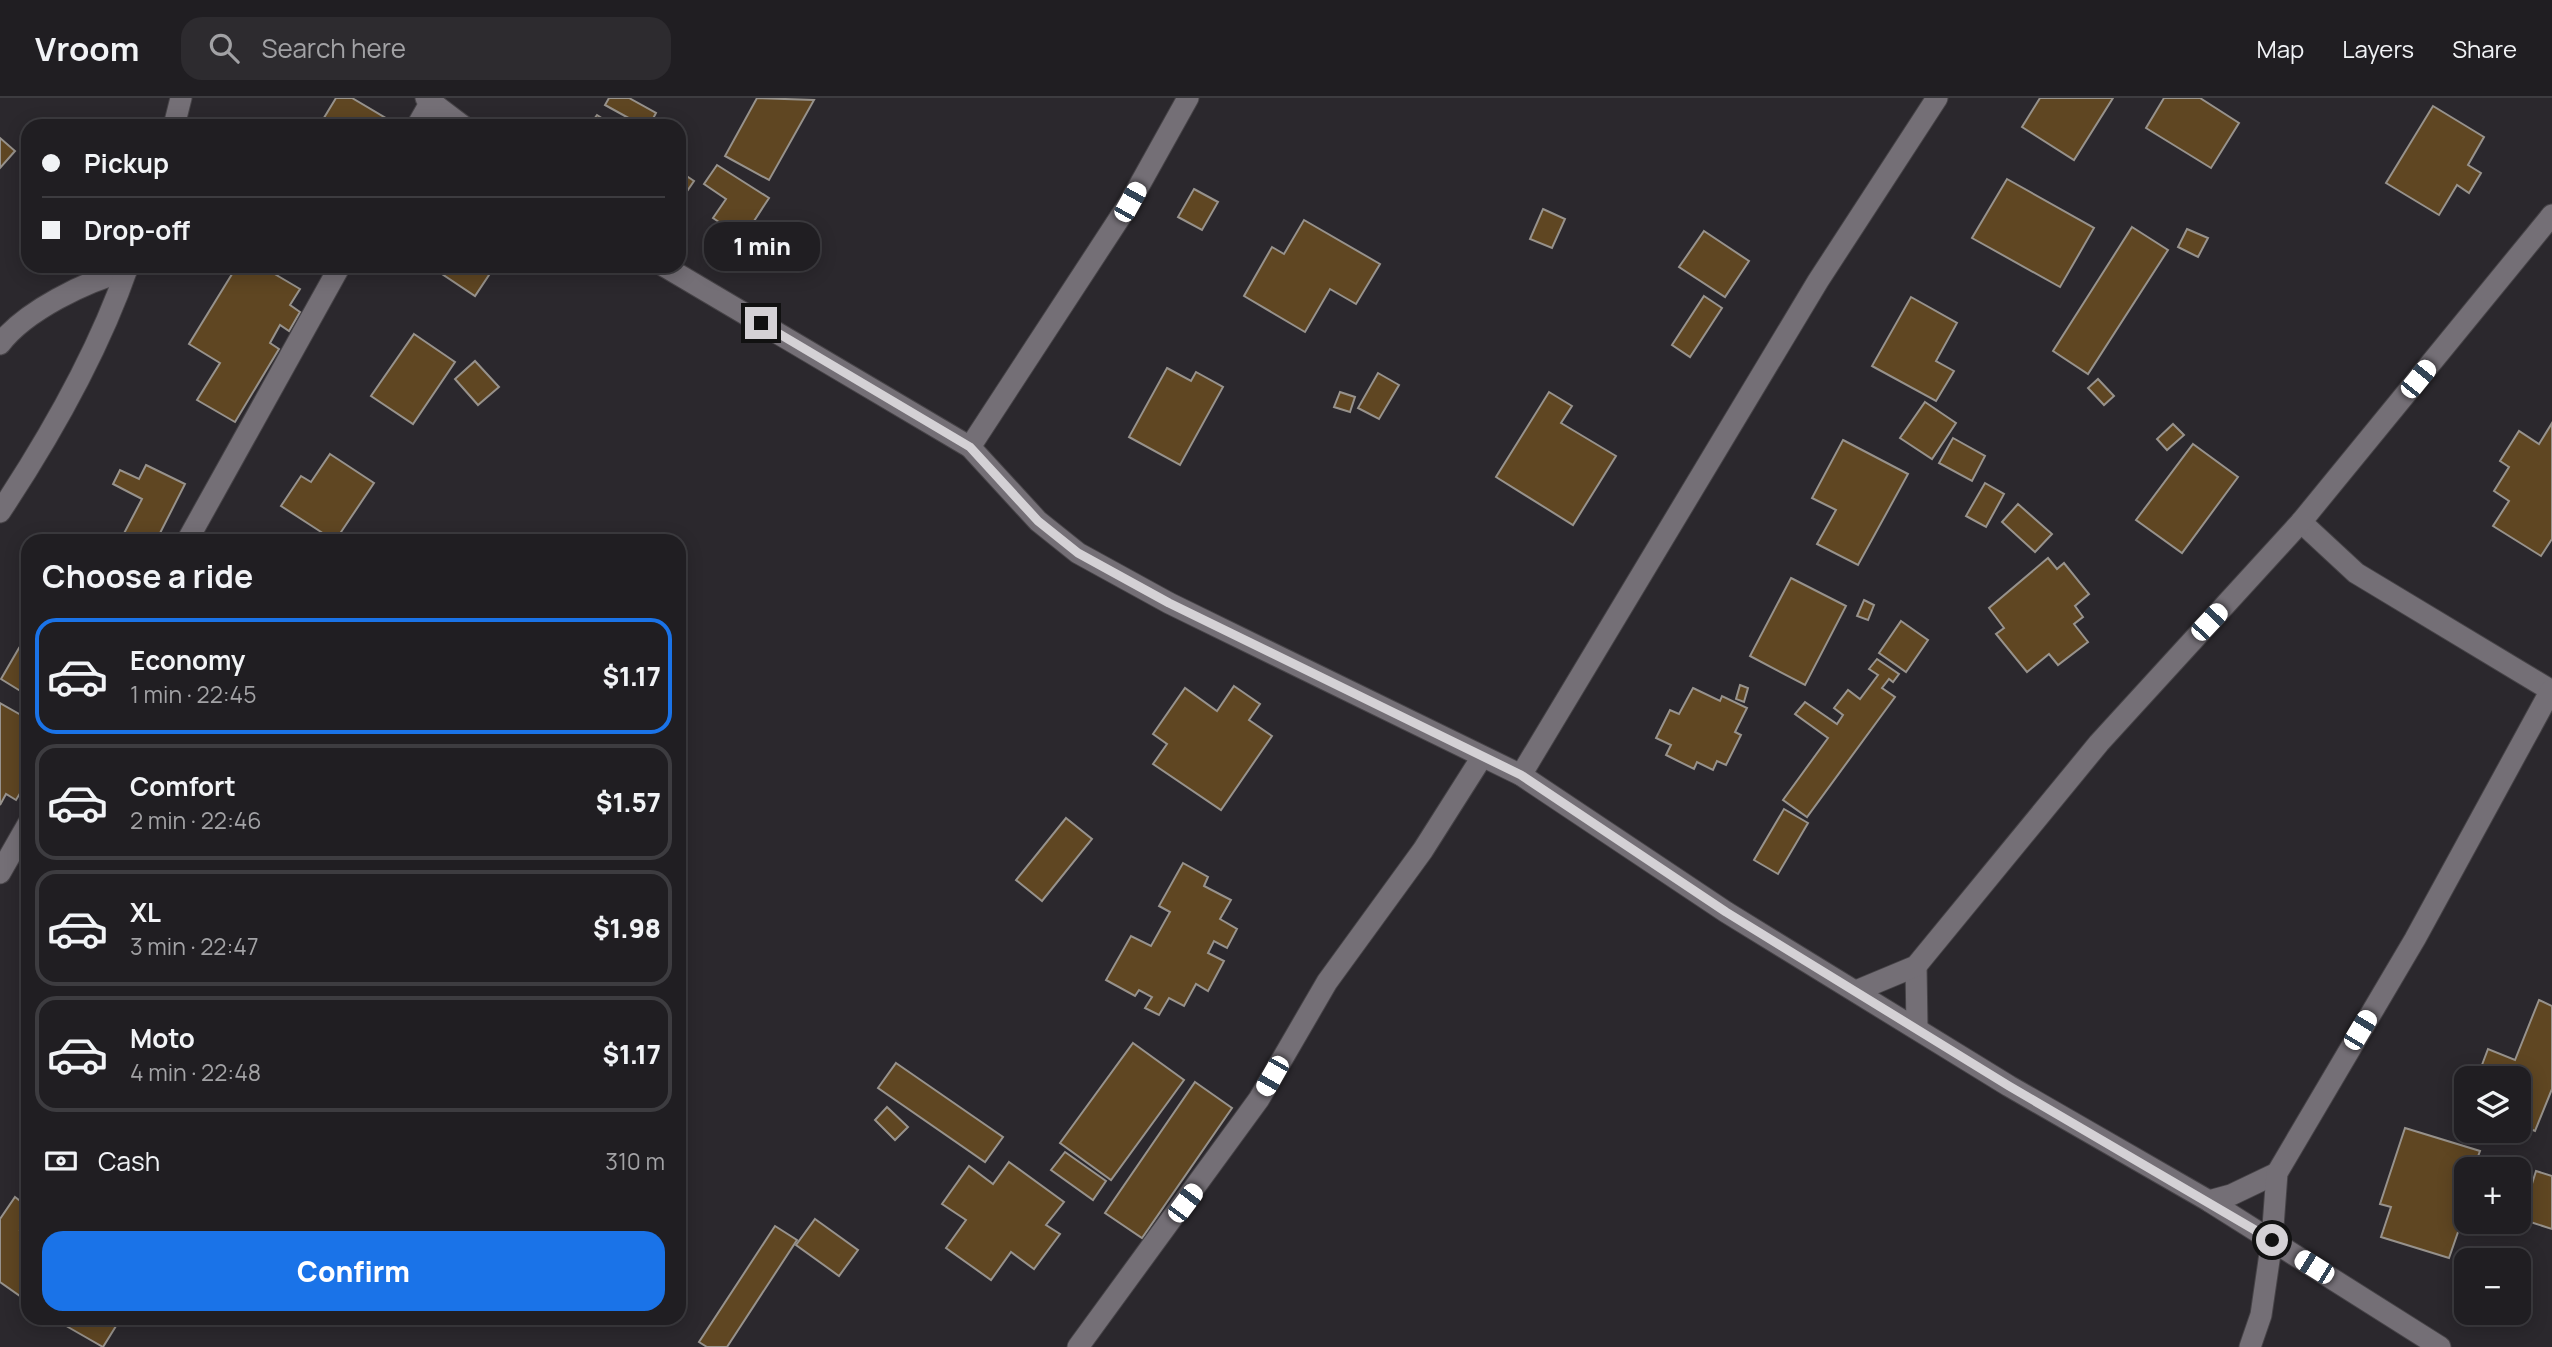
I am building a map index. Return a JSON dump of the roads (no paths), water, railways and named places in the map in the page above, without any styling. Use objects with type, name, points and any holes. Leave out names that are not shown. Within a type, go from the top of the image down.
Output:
[{"type":"street","points":[[176,119],[181,98]]},
{"type":"street","points":[[970,447],[1130,202],[1188,98]]},
{"type":"street","points":[[1521,775],[1818,281],[1937,98]]},
{"type":"street","points":[[420,119],[430,99],[454,119]]},
{"type":"street","points":[[1856,991],[1916,966],[2099,743],[2301,522],[2552,215]]},
{"type":"street","points":[[0,344],[30,316],[116,273]]},
{"type":"street","points":[[0,513],[64,403],[115,304],[126,273]]},
{"type":"street","points":[[191,534],[336,273]]},
{"type":"street","points":[[676,273],[970,447],[1038,521],[1078,553],[1169,603],[1521,775],[1726,912],[2009,1086],[2209,1201],[2440,1347]]},
{"type":"street","points":[[2250,1347],[2261,1315],[2272,1240],[2277,1173],[2415,939],[2552,690],[2356,573],[2301,522]]},
{"type":"street","points":[[1078,1347],[1259,1100],[1327,982],[1423,850],[1482,757]]},
{"type":"street","points":[[0,873],[21,836]]},
{"type":"street","points":[[1916,966],[1917,1028]]},
{"type":"street","points":[[2209,1201],[2231,1195],[2277,1173]]}]
